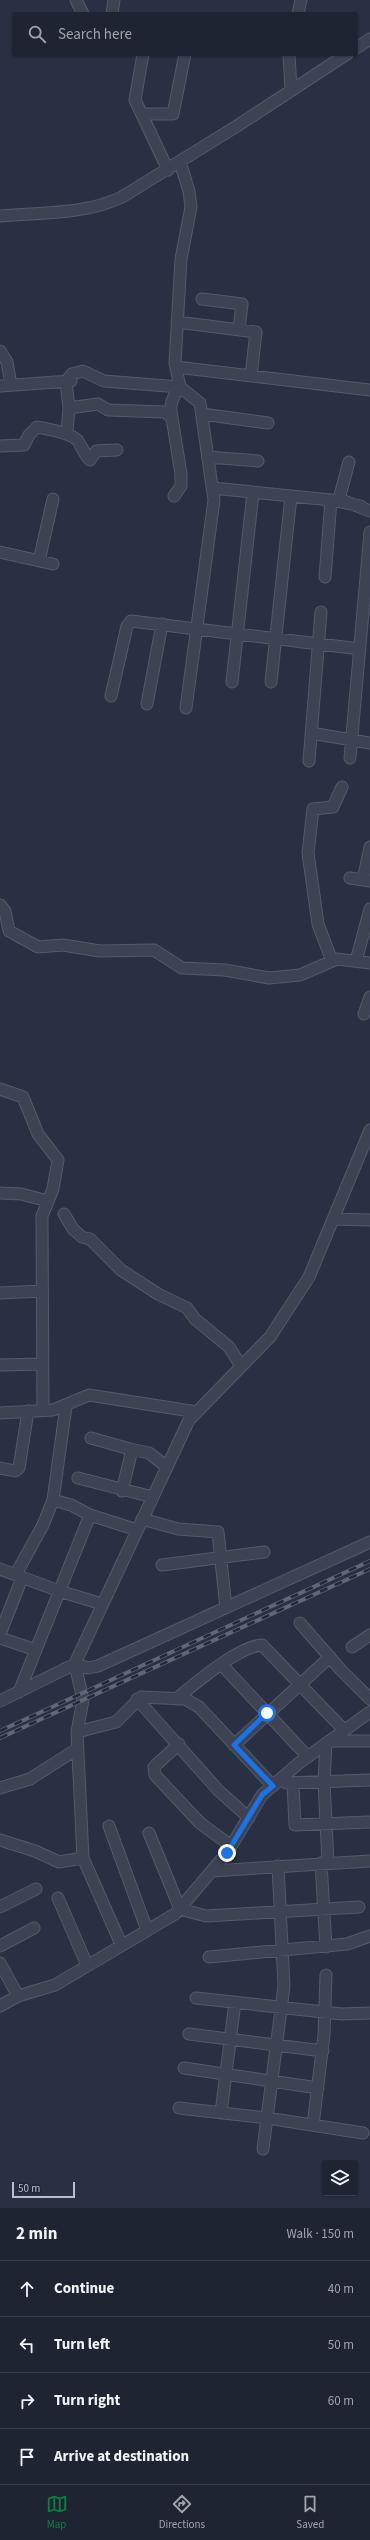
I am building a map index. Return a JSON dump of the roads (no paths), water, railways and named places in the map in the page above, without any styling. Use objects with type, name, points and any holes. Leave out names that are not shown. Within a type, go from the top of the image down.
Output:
[{"type":"street","points":[[76,0],[82,12]]},
{"type":"street","points":[[112,12],[114,0]]},
{"type":"street","points":[[298,12],[301,0]]},
{"type":"street","points":[[358,47],[370,39]]},
{"type":"street","points":[[143,56],[134,97],[168,170]]},
{"type":"street","points":[[142,114],[173,114],[185,56]]},
{"type":"street","points":[[289,56],[292,90]]},
{"type":"street","points":[[0,216],[85,210],[104,206],[168,170],[344,56]]},
{"type":"street","points":[[174,496],[181,486],[181,474],[170,409],[172,397],[180,387],[176,367],[177,322],[182,253],[191,206],[189,191],[180,162]]},
{"type":"street","points":[[202,299],[242,304],[239,329]]},
{"type":"street","points":[[177,322],[256,332],[251,376]]},
{"type":"street","points":[[0,350],[7,362],[5,386],[68,381]]},
{"type":"street","points":[[176,367],[370,390]]},
{"type":"street","points":[[67,432],[69,408],[68,381],[72,374],[83,371],[104,381],[180,387],[200,403],[213,488],[214,506],[186,708]]},
{"type":"street","points":[[69,408],[98,404],[108,410],[165,412],[172,418]]},
{"type":"street","points":[[202,414],[268,423]]},
{"type":"street","points":[[0,446],[24,445],[29,435],[37,427],[54,432],[67,432],[77,440],[90,460],[96,451],[117,450]]},
{"type":"street","points":[[208,457],[258,461]]},
{"type":"street","points":[[349,462],[339,498],[366,508]]},
{"type":"street","points":[[213,488],[331,500],[366,508]]},
{"type":"street","points":[[232,682],[253,492]]},
{"type":"street","points":[[271,682],[292,496]]},
{"type":"street","points":[[39,560],[54,499]]},
{"type":"street","points":[[325,577],[331,500]]},
{"type":"street","points":[[350,758],[370,532]]},
{"type":"street","points":[[0,552],[53,564]]},
{"type":"street","points":[[309,762],[321,612]]},
{"type":"street","points":[[111,696],[128,622],[135,621],[162,624],[276,640],[360,649]]},
{"type":"street","points":[[147,704],[162,624]]},
{"type":"street","points":[[311,733],[370,743]]},
{"type":"street","points":[[332,961],[317,919],[309,844],[313,809],[333,807],[342,787]]},
{"type":"street","points":[[350,878],[367,881],[370,847]]},
{"type":"street","points":[[0,905],[5,911],[9,931],[38,947],[63,945],[100,951],[154,950],[182,968],[224,970],[269,978],[300,975],[332,961],[366,962],[370,909]]},
{"type":"street","points":[[364,1014],[370,997]]},
{"type":"street","points":[[0,1089],[23,1097],[38,1134],[58,1160],[53,1188],[42,1216],[43,1410]]},
{"type":"street","points":[[121,1944],[83,1858],[77,1732],[83,1700],[75,1664],[189,1420],[270,1337],[309,1278],[370,1130]]},
{"type":"street","points":[[0,1193],[21,1194],[48,1201]]},
{"type":"street","points":[[64,1214],[73,1229],[82,1237],[90,1239],[121,1270],[158,1294],[187,1308],[200,1323],[229,1347],[241,1366]]},
{"type":"street","points":[[333,1219],[370,1220]]},
{"type":"street","points":[[0,1293],[42,1291]]},
{"type":"street","points":[[0,1365],[43,1364]]},
{"type":"street","points":[[0,1413],[43,1410],[66,1406],[84,1395],[197,1412]]},
{"type":"street","points":[[0,1634],[19,1576],[53,1500],[66,1406]]},
{"type":"street","points":[[0,1468],[15,1471],[19,1468],[28,1411]]},
{"type":"street","points":[[91,1438],[149,1453],[167,1466]]},
{"type":"street","points":[[122,1491],[131,1454],[130,1449]]},
{"type":"street","points":[[78,1478],[122,1491],[153,1497]]},
{"type":"street","points":[[53,1500],[71,1505],[90,1515],[137,1530]]},
{"type":"street","points":[[19,1692],[90,1515]]},
{"type":"street","points":[[142,1519],[178,1528],[218,1532],[226,1608]]},
{"type":"street","points":[[0,1702],[75,1664],[88,1668],[98,1666],[370,1542]]},
{"type":"street","points":[[162,1565],[264,1552]]},
{"type":"street","points":[[0,1569],[59,1591],[102,1604]]},
{"type":"street","points":[[300,1623],[370,1699]]},
{"type":"street","points":[[352,1646],[370,1635]]},
{"type":"street","points":[[0,1638],[36,1650]]},
{"type":"street","points":[[176,1699],[221,1664],[254,1646],[262,1645],[344,1730]]},
{"type":"street","points":[[234,1745],[299,1683],[330,1657]]},
{"type":"street","points":[[221,1664],[308,1757]]},
{"type":"street","points":[[77,1732],[116,1722],[137,1699],[145,1696],[185,1699],[198,1707],[234,1745],[276,1783],[293,1784],[370,1780]]},
{"type":"street","points":[[137,1699],[179,1744],[218,1790],[249,1818]]},
{"type":"street","points":[[0,2006],[18,1996],[55,1985],[121,1944],[175,1914],[212,1871],[231,1846],[262,1795],[308,1757],[370,1712]]},
{"type":"street","points":[[328,1742],[370,1741]]},
{"type":"street","points":[[326,1947],[324,1910],[326,1824],[324,1782],[328,1742]]},
{"type":"street","points":[[179,1744],[154,1767],[155,1775],[200,1824],[231,1846]]},
{"type":"street","points":[[0,1788],[30,1780],[77,1749]]},
{"type":"street","points":[[293,1784],[295,1825],[370,1822]]},
{"type":"street","points":[[109,1826],[147,1930]]},
{"type":"street","points":[[149,1833],[180,1908]]},
{"type":"street","points":[[0,1840],[35,1851],[59,1862],[83,1858]]},
{"type":"street","points":[[212,1871],[370,1861]]},
{"type":"street","points":[[263,2149],[281,2007],[283,1952],[278,1866]]},
{"type":"street","points":[[0,1907],[36,1889]]},
{"type":"street","points":[[58,1898],[87,1965]]},
{"type":"street","points":[[180,1908],[206,1916],[359,1907]]},
{"type":"street","points":[[0,1946],[34,1928]]},
{"type":"street","points":[[209,1957],[283,1952],[326,1947],[354,1943],[370,1936]]},
{"type":"street","points":[[0,1963],[18,1996]]},
{"type":"street","points":[[313,2125],[323,2051],[326,1975]]},
{"type":"street","points":[[196,1998],[347,2014],[370,2013]]},
{"type":"street","points":[[221,2112],[235,2002]]},
{"type":"street","points":[[189,2034],[323,2051]]},
{"type":"street","points":[[184,2068],[318,2088]]},
{"type":"street","points":[[179,2108],[267,2118],[364,2133]]},
{"type":"railway","points":[[0,1731],[370,1561]]},
{"type":"railway","points":[[0,1738],[370,1569]]}]
